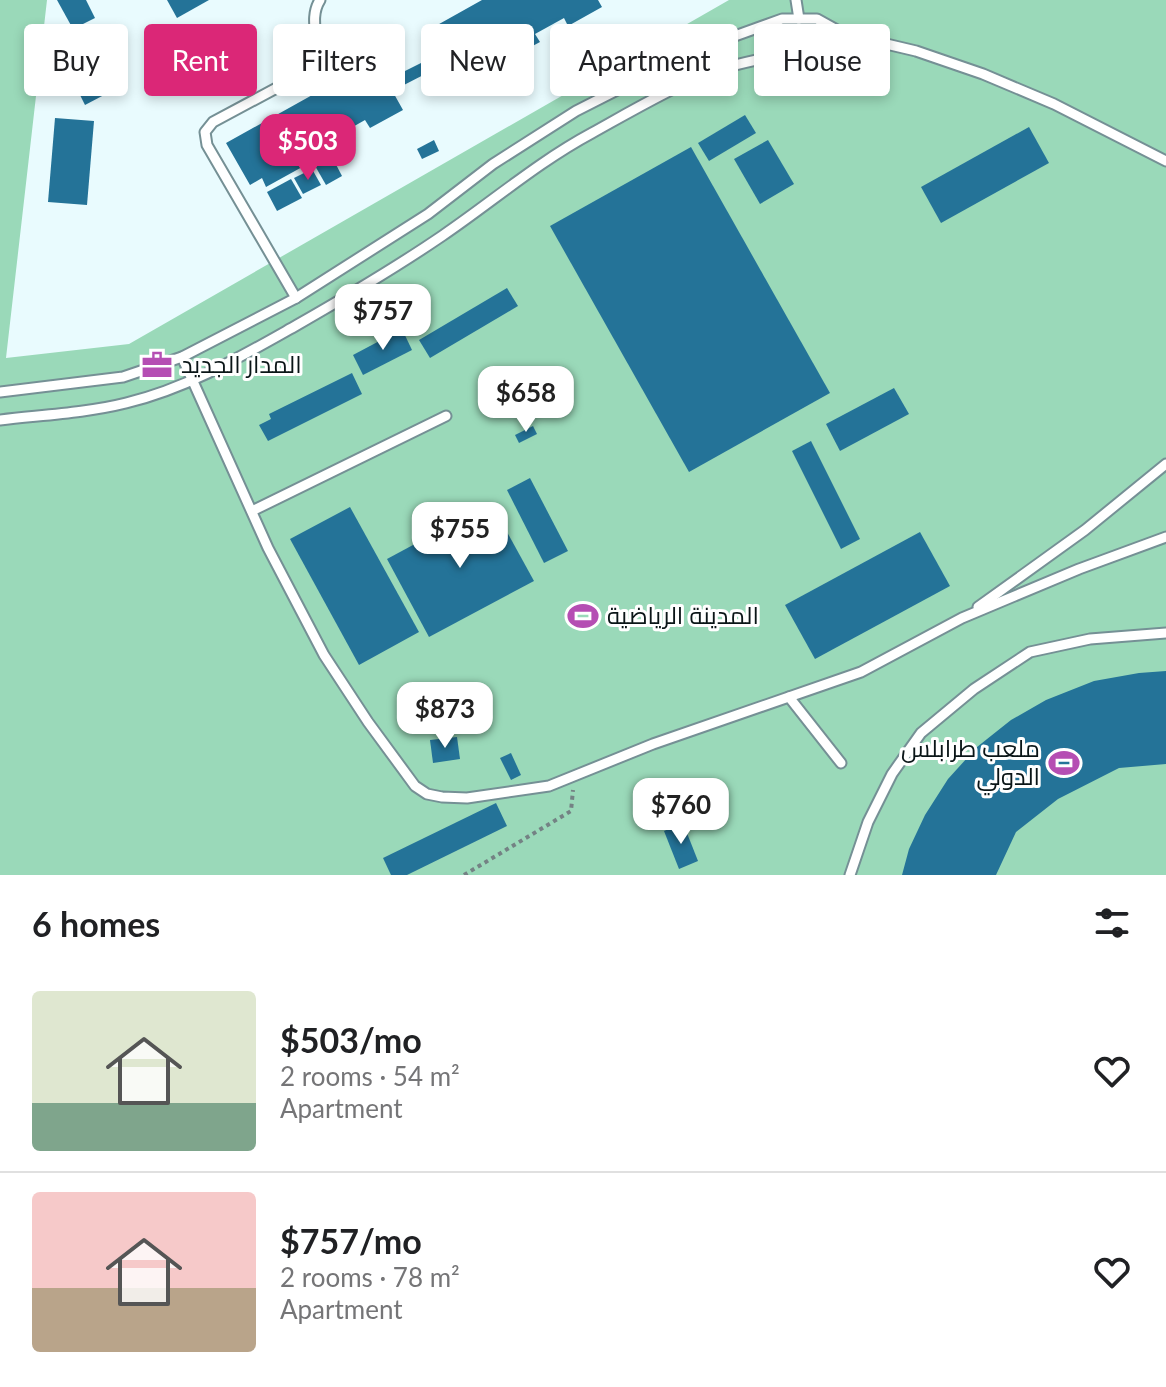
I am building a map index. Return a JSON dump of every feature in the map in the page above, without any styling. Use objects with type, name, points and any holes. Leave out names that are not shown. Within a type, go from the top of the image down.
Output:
[{"type":"lane","points":[[296,298],[207,145],[205,132],[213,122],[312,69],[318,59],[313,18],[320,0]]},
{"type":"lane","points":[[796,0],[799,19]]},
{"type":"lane","points":[[0,392],[123,377],[182,357],[296,298],[428,214],[493,164],[576,111],[696,50],[782,19],[817,19],[826,24]]},
{"type":"lane","points":[[890,45],[983,74],[1054,104],[1166,161]]},
{"type":"lane","points":[[0,420],[111,406],[193,381],[348,296],[443,235],[508,186],[588,134],[705,74],[754,60]]},
{"type":"lane","points":[[182,357],[286,584],[324,655],[415,786],[427,794],[442,797],[467,798],[530,791],[575,776],[653,744],[861,672],[962,618],[1166,537]]},
{"type":"lane","points":[[252,511],[446,416]]},
{"type":"lane","points":[[962,618],[1085,530],[1166,464]]},
{"type":"lane","points":[[850,875],[868,822],[892,774],[921,733],[974,689],[1030,652],[1090,639],[1166,633]]},
{"type":"lane","points":[[789,697],[841,763]]},
{"type":"path","points":[[464,875],[571,811],[575,776]]},
{"type":"green space","name":"المدينة الرياضية","points":[[0,0],[47,0],[44,24],[24,24],[24,96],[36,96],[6,358],[129,344],[562,96],[738,96],[738,24],[687,24],[729,0],[1166,0],[1166,875],[0,875]]},
{"type":"building","points":[[57,0],[86,0],[95,18],[83,24],[70,24]]},
{"type":"building","points":[[167,0],[209,0],[177,18]]},
{"type":"building","points":[[482,0],[598,0],[602,7],[572,24],[567,24],[564,18],[550,24],[535,34],[540,42],[534,45],[534,24],[439,24]]},
{"type":"building","points":[[421,63],[421,76],[405,84],[405,71]]},
{"type":"building","points":[[80,96],[102,96],[85,105]]},
{"type":"building","points":[[310,96],[395,96],[403,110],[370,128],[365,120],[335,137],[340,146],[266,187],[262,178],[250,185],[226,143]]},
{"type":"building","points":[[745,115],[756,133],[709,161],[698,143]]},
{"type":"building","points":[[55,118],[94,121],[87,205],[48,202]]},
{"type":"building","points":[[1029,127],[1049,163],[941,223],[921,187]]},
{"type":"building","points":[[434,140],[439,151],[422,159],[417,149]]},
{"type":"building","points":[[768,140],[794,184],[760,204],[734,159]]},
{"type":"building","points":[[691,147],[830,393],[689,472],[550,226]]},
{"type":"building","points":[[331,155],[342,176],[326,185],[314,164]]},
{"type":"building","points":[[312,169],[321,185],[303,194],[294,178]]},
{"type":"building","points":[[291,179],[302,198],[277,211],[267,192]]},
{"type":"building","points":[[507,288],[518,306],[430,358],[419,340]]},
{"type":"building","points":[[402,329],[412,350],[363,375],[353,355]]},
{"type":"building","points":[[352,373],[362,394],[268,441],[259,425],[271,419],[269,414]]},
{"type":"building","points":[[894,388],[909,414],[840,451],[826,424]]},
{"type":"building","points":[[533,426],[537,434],[519,443],[515,435]]},
{"type":"building","points":[[811,441],[860,539],[841,549],[792,451]]},
{"type":"building","points":[[530,478],[568,551],[544,563],[507,490]]},
{"type":"building","points":[[491,503],[534,581],[429,637],[387,559]]},
{"type":"building","points":[[350,507],[419,632],[359,665],[290,539]]},
{"type":"building","points":[[920,532],[950,586],[815,659],[785,605]]},
{"type":"building","name":"ملعب طرابلس الدولي","points":[[1166,671],[1166,764],[1119,768],[1058,799],[1016,832],[996,875],[902,875],[909,849],[925,815],[948,779],[977,747],[1011,720],[1046,700],[1094,681]]},
{"type":"building","points":[[457,737],[460,759],[433,763],[430,740]]},
{"type":"building","points":[[511,753],[521,775],[511,780],[500,758]]},
{"type":"building","points":[[496,803],[507,826],[407,875],[391,875],[383,858]]},
{"type":"building","points":[[683,823],[698,861],[679,869],[664,831]]},
{"type":"place","name":"المدار الجديد","points":[[157,365]]},
{"type":"place","name":"المدينة الرياضية","points":[[583,616]]},
{"type":"place","name":"ملعب طرابلس الدولي","points":[[1064,763]]}]
